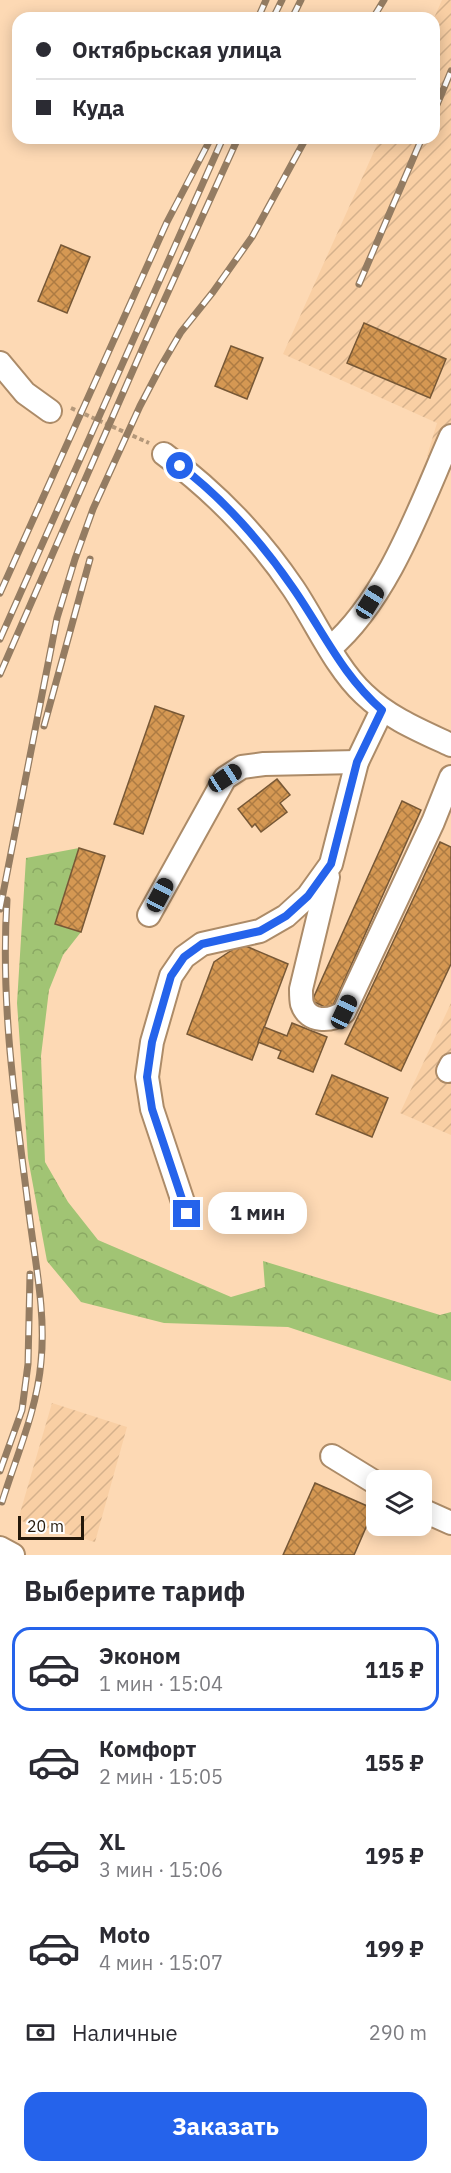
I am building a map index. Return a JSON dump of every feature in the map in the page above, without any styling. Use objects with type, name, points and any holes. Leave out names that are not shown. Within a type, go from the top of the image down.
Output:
[{"type":"street","points":[[0,363],[25,393],[50,411]]},
{"type":"street","points":[[330,648],[353,627],[381,585],[404,542],[451,436]]},
{"type":"street","points":[[164,454],[197,479],[260,544],[292,587],[330,648],[363,693],[382,710],[451,745]]},
{"type":"street","points":[[382,710],[357,762],[301,989],[302,1005],[318,1019],[329,1021],[344,1012],[433,822],[451,777]]},
{"type":"street","points":[[149,915],[225,778],[242,767],[264,764],[357,762]]},
{"type":"street","points":[[187,1214],[152,1109],[147,1077],[152,1042],[171,976],[184,957],[202,944],[260,931],[286,916],[308,896],[331,864]]},
{"type":"street","points":[[332,1456],[366,1477]]},
{"type":"street","points":[[432,1514],[451,1523]]},
{"type":"street","points":[[0,1548],[13,1555]]},
{"type":"path","points":[[50,411],[65,405],[152,444],[164,454]]},
{"type":"shaded area","points":[[442,0],[451,0],[451,465],[427,456],[437,423],[283,354],[377,144],[440,144],[440,12],[437,12]]},
{"type":"shaded area","points":[[451,1003],[451,1135],[400,1113]]},
{"type":"shaded area","points":[[52,1403],[127,1427],[95,1542],[18,1520]]},
{"type":"green space","points":[[79,848],[55,923],[81,932],[63,955],[49,990],[41,1056],[45,1162],[68,1202],[98,1240],[231,1297],[265,1287],[263,1261],[440,1315],[451,1312],[451,1381],[288,1327],[164,1323],[81,1302],[47,1261],[28,1158],[17,1003],[26,858]]},
{"type":"building","points":[[61,245],[90,257],[67,313],[38,301]]},
{"type":"building","points":[[364,323],[446,359],[430,398],[347,363]]},
{"type":"building","points":[[231,346],[263,358],[247,399],[215,386]]},
{"type":"building","points":[[155,706],[184,716],[143,834],[114,824]]},
{"type":"building","points":[[277,779],[290,795],[280,803],[287,812],[261,832],[255,824],[252,827],[238,809]]},
{"type":"building","points":[[402,801],[421,810],[331,1010],[312,1001]]},
{"type":"building","points":[[440,842],[451,847],[451,964],[401,1071],[345,1044]]},
{"type":"building","points":[[79,848],[105,856],[81,932],[55,924]]},
{"type":"building","points":[[241,944],[288,964],[252,1060],[187,1034],[214,962]]},
{"type":"building","points":[[292,1023],[327,1037],[313,1072],[278,1058],[281,1051],[258,1042],[264,1027],[287,1036]]},
{"type":"building","points":[[332,1075],[388,1098],[372,1137],[316,1114]]},
{"type":"building","points":[[315,1483],[366,1505],[366,1527],[354,1555],[283,1555]]},
{"type":"railway","points":[[261,12],[266,0]]},
{"type":"railway","points":[[276,12],[282,0]]},
{"type":"railway","points":[[295,12],[301,0]]},
{"type":"railway","points":[[377,12],[384,0]]},
{"type":"railway","points":[[440,98],[451,71]]},
{"type":"railway","points":[[0,593],[167,222],[208,144]]},
{"type":"railway","points":[[0,639],[220,144]]},
{"type":"railway","points":[[0,674],[144,345],[235,144]]},
{"type":"railway","points":[[0,909],[57,618],[93,509],[161,366],[181,332],[252,237],[303,144]]},
{"type":"railway","points":[[359,284],[419,144]]},
{"type":"railway","points":[[44,726],[90,559]]},
{"type":"railway","points":[[2,1502],[35,1398],[42,1343],[39,1287],[10,1057],[5,939],[7,900]]},
{"type":"railway","points":[[0,1471],[22,1410],[28,1364],[30,1274]]},
{"type":"route","points":[[180,466],[197,479],[260,544],[292,587],[345,670],[363,693],[382,710],[357,762],[331,864],[308,896],[286,916],[260,931],[202,944],[184,957],[171,976],[152,1042],[147,1077],[152,1109],[187,1214]]}]
